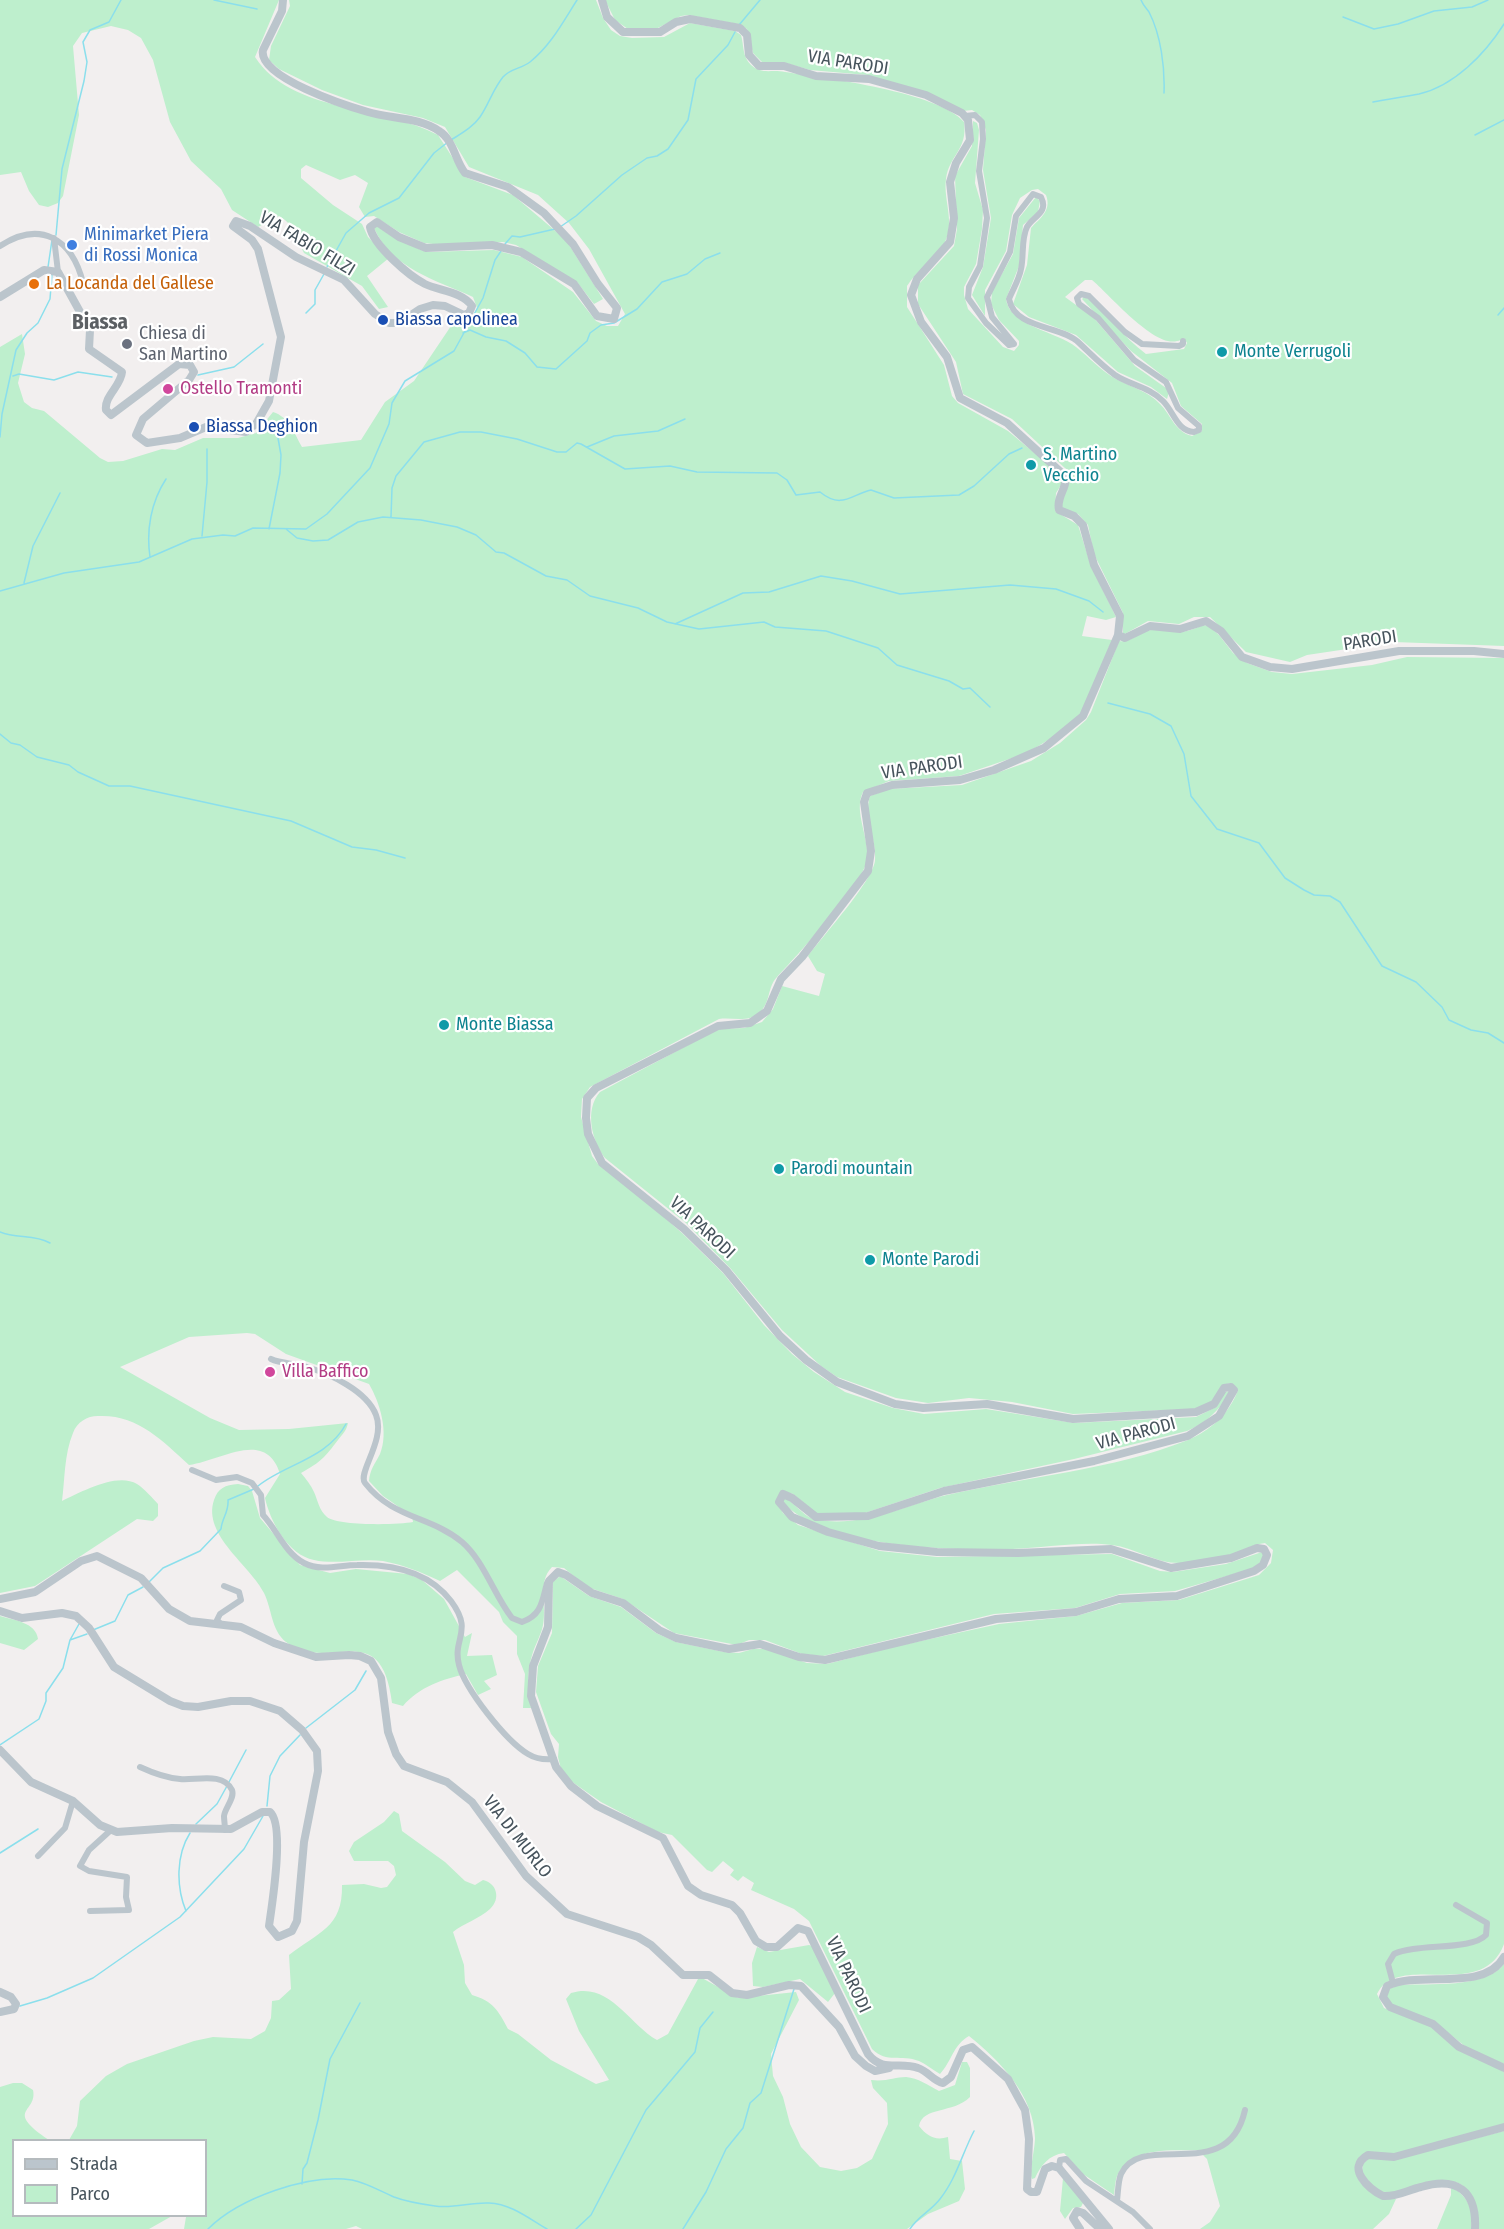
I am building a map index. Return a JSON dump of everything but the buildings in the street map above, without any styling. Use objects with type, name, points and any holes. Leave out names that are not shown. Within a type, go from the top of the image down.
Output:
[{"type":"street","name":"VIA FABIO FILZI","points":[[58,272],[90,330],[90,348],[122,372],[121,378],[105,405],[109,414],[117,412],[179,364],[188,363],[192,367],[193,374],[189,380],[139,424],[136,435],[147,443],[180,438],[206,427],[246,432],[256,424],[269,401],[281,332],[273,313],[258,249],[252,240],[233,226],[236,221],[250,226],[296,257],[344,280],[375,314],[389,324],[399,323],[426,306],[445,306],[464,315],[469,313],[472,306],[463,297],[423,283],[409,273],[375,239],[370,227],[377,222],[403,239],[426,248],[492,245],[511,248],[574,284],[597,316],[610,320],[616,316],[617,308],[563,232],[513,190],[465,173],[441,132],[420,123],[367,112],[322,96],[279,74],[266,64],[262,50],[282,10],[283,0]]},
{"type":"street","name":"VIA PARODI","points":[[602,0],[608,17],[623,32],[660,32],[676,22],[690,19],[740,28],[747,35],[749,55],[759,66],[784,66],[816,76],[869,79],[926,95],[965,116],[969,124],[970,140],[951,176],[954,218],[950,242],[917,279],[912,292],[912,301],[921,322],[947,357],[960,398],[1004,420],[1065,476],[1066,483],[1058,501],[1058,509],[1074,516],[1087,534],[1094,565],[1120,616],[1118,635],[1083,716],[1044,748],[1020,760],[960,780],[892,784],[867,794],[864,802],[871,851],[868,871],[802,957],[782,979],[767,1011],[750,1023],[718,1026],[596,1088],[587,1098],[588,1134],[602,1163],[684,1229],[726,1270],[752,1303],[797,1352],[820,1372],[854,1389],[895,1404],[923,1408],[987,1404],[1073,1419],[1196,1412],[1214,1404],[1224,1388],[1231,1387],[1234,1390],[1219,1416],[1188,1436],[1094,1461],[944,1491],[868,1516],[816,1517],[783,1494],[779,1502],[792,1517],[828,1532],[879,1546],[937,1552],[1018,1553],[1111,1549],[1171,1568],[1231,1558],[1259,1547],[1266,1551],[1265,1562],[1254,1571],[1177,1596],[1119,1599],[1076,1612],[996,1619],[825,1660],[799,1657],[760,1644],[729,1649],[676,1638],[659,1630],[623,1604],[586,1590],[561,1572],[555,1573],[549,1581],[548,1627],[533,1666],[531,1696],[554,1759],[565,1780],[597,1806],[663,1838],[688,1886],[700,1895],[732,1905],[740,1912],[753,1938],[760,1944],[777,1947],[796,1929],[808,1930],[868,2054],[876,2063],[891,2067],[916,2067],[938,2082],[945,2083],[951,2077],[963,2050],[970,2047],[977,2049],[1008,2079],[1025,2110],[1029,2139],[1027,2189],[1037,2192],[1045,2169],[1052,2166],[1059,2168]]},
{"type":"street","points":[[965,116],[975,115],[982,122],[983,139],[979,171],[987,218],[980,266],[969,287],[968,298],[999,338],[1009,345],[1014,344],[989,312],[988,292],[1010,252],[1016,216],[1034,194],[1041,197],[1043,207],[1041,214],[1030,223],[1024,234],[1020,275],[1009,299],[1016,312],[1027,320],[1074,339],[1116,376],[1148,390],[1163,400],[1182,428],[1194,432],[1199,430],[1199,426],[1178,408],[1166,382],[1134,360],[1098,318],[1079,303],[1077,298],[1081,294],[1089,296],[1125,332],[1142,344],[1179,346],[1183,344],[1183,341]]},
{"type":"street","points":[[0,246],[19,237],[34,234],[54,238],[69,250],[80,270],[83,283]]},
{"type":"street","points":[[0,297],[44,270],[58,272],[54,238]]},
{"type":"street","name":"PARODI","points":[[1118,635],[1125,638],[1150,626],[1180,629],[1206,621],[1221,631],[1242,657],[1270,668],[1292,669],[1399,651],[1474,651],[1504,654]]},
{"type":"street","points":[[271,1359],[307,1367],[333,1378],[364,1398],[374,1408],[380,1424],[375,1450],[362,1476],[364,1482],[378,1498],[391,1507],[417,1521],[447,1531],[462,1543],[512,1618],[522,1622],[535,1616],[542,1605],[549,1581]]},
{"type":"street","points":[[192,1470],[216,1480],[237,1477],[252,1483],[261,1495],[263,1515],[271,1523],[278,1537],[302,1562],[329,1568],[357,1564],[411,1571],[434,1583],[453,1604],[462,1622],[463,1634],[457,1656],[462,1675],[474,1696],[521,1749],[536,1758],[554,1759]]},
{"type":"street","points":[[0,1599],[35,1592],[81,1561],[97,1556],[141,1578],[170,1609],[182,1618],[221,1624]]},
{"type":"street","points":[[221,1624],[217,1617],[241,1600],[239,1592],[224,1586]]},
{"type":"street","points":[[0,1611],[22,1618],[62,1613],[80,1618],[114,1667],[177,1704],[198,1707],[231,1701],[258,1703],[286,1715],[312,1741],[317,1751],[318,1771],[304,1842],[297,1921],[290,1934],[278,1937],[269,1926],[275,1879],[276,1818],[270,1812],[262,1812],[236,1827],[225,1830],[172,1828],[124,1832],[111,1830],[100,1825],[73,1801],[31,1782],[0,1750]]},
{"type":"street","name":"VIA DI MURLO","points":[[221,1624],[241,1627],[285,1648],[316,1657],[349,1655],[360,1656],[371,1661],[383,1684],[391,1739],[399,1759],[406,1768],[447,1782],[484,1815],[517,1866],[536,1888],[567,1914],[638,1937],[651,1945],[683,1975],[709,1975],[732,1993],[747,1995],[789,1985],[801,1986],[839,2027],[860,2062],[875,2071],[891,2067]]},
{"type":"street","points":[[140,1767],[154,1774],[182,1780],[210,1778],[225,1783],[231,1788],[232,1795],[224,1815],[225,1830]]},
{"type":"street","points":[[38,1856],[65,1828],[73,1801]]},
{"type":"street","points":[[90,1911],[129,1910],[126,1897],[127,1876],[89,1871],[80,1866],[89,1850],[111,1830]]},
{"type":"street","points":[[1393,1983],[1388,1965],[1394,1954],[1476,1941],[1486,1935],[1487,1923],[1456,1905]]},
{"type":"street","points":[[1504,1957],[1491,1971],[1478,1976],[1393,1983],[1383,1991],[1383,1999],[1387,2005],[1433,2024],[1460,2047],[1504,2068]]},
{"type":"street","points":[[0,1992],[11,1997],[16,2004],[14,2008],[0,2012]]},
{"type":"street","points":[[1117,2201],[1120,2176],[1125,2169],[1142,2157],[1159,2154],[1208,2153],[1220,2148],[1235,2133],[1242,2122],[1245,2110]]},
{"type":"street","points":[[1475,2229],[1472,2201],[1467,2193],[1457,2186],[1433,2184],[1383,2196],[1363,2181],[1359,2173],[1359,2165],[1368,2155],[1394,2157],[1504,2127]]},
{"type":"street","points":[[1109,2229],[1059,2168],[1060,2160],[1066,2159],[1086,2181],[1117,2201],[1150,2229]]},
{"type":"street","points":[[1080,2229],[1073,2218],[1077,2211],[1082,2212],[1100,2229]]},
{"type":"green space","points":[[0,0],[279,0],[255,57],[271,75],[291,89],[314,99],[392,118],[438,135],[465,177],[513,195],[566,240],[603,299],[594,304],[577,282],[516,245],[503,242],[443,245],[424,243],[399,232],[374,216],[365,217],[359,207],[368,183],[355,175],[340,180],[306,165],[301,169],[301,178],[333,205],[362,224],[368,237],[389,258],[367,276],[388,307],[379,309],[362,286],[304,253],[289,223],[279,216],[258,227],[232,210],[221,189],[191,161],[170,122],[153,60],[141,38],[128,30],[111,26],[82,33],[73,46],[79,115],[63,196],[58,203],[48,207],[39,205],[29,191],[21,172],[0,175]]},
{"type":"green space","points":[[289,0],[596,0],[611,30],[620,36],[664,37],[690,23],[735,31],[741,35],[748,62],[759,70],[780,71],[880,88],[931,102],[951,111],[964,122],[961,146],[946,179],[949,220],[947,236],[940,250],[907,286],[907,307],[944,365],[952,396],[958,403],[1008,431],[1061,475],[1063,482],[1056,493],[1055,511],[1078,525],[1091,566],[1116,617],[1106,620],[1087,616],[1082,636],[1112,640],[1081,714],[1058,734],[1027,753],[959,776],[889,781],[863,792],[860,808],[867,860],[863,871],[828,920],[774,981],[763,1009],[750,1018],[719,1019],[590,1087],[582,1099],[581,1117],[592,1156],[598,1164],[639,1195],[723,1273],[764,1325],[792,1354],[814,1372],[845,1392],[893,1408],[924,1414],[986,1409],[1074,1423],[1196,1417],[1216,1407],[1225,1392],[1231,1391],[1212,1415],[1187,1431],[1074,1459],[940,1488],[865,1513],[816,1513],[793,1494],[782,1491],[776,1501],[783,1513],[798,1525],[880,1551],[937,1557],[1112,1554],[1160,1571],[1173,1572],[1226,1564],[1262,1552],[1265,1557],[1255,1568],[1175,1591],[1120,1594],[1075,1608],[994,1614],[823,1656],[802,1654],[765,1640],[749,1640],[737,1645],[674,1633],[623,1599],[587,1587],[564,1568],[552,1567],[545,1580],[543,1625],[530,1666],[528,1687],[531,1708],[523,1708],[525,1674],[517,1654],[517,1636],[503,1622],[499,1612],[457,1570],[440,1581],[412,1569],[383,1561],[331,1562],[305,1557],[288,1544],[267,1507],[265,1498],[280,1474],[273,1460],[264,1453],[253,1450],[241,1451],[189,1465],[159,1438],[137,1424],[125,1419],[98,1416],[83,1420],[73,1433],[66,1458],[62,1501],[109,1482],[129,1481],[140,1486],[158,1504],[158,1516],[153,1521],[137,1519],[35,1586],[0,1593],[0,347],[22,334],[25,354],[18,383],[24,402],[32,408],[44,411],[100,458],[108,462],[123,461],[162,449],[175,450],[203,438],[238,438],[256,433],[273,412],[279,414],[287,422],[302,447],[361,440],[385,402],[414,381],[453,323],[472,317],[477,308],[473,297],[416,272],[392,254],[374,228],[377,226],[396,239],[426,252],[494,250],[522,257],[573,292],[596,321],[607,326],[618,326],[625,314],[589,249],[569,223],[538,195],[469,167],[445,127],[423,118],[363,105],[322,90],[279,69],[269,60],[271,46],[290,6]],"holes":[[[255,1334],[286,1354],[369,1384],[380,1409],[384,1436],[383,1445],[369,1481],[383,1496],[412,1516],[413,1522],[395,1524],[343,1522],[327,1517],[322,1511],[313,1489],[301,1473],[326,1455],[344,1432],[348,1423],[289,1429],[239,1430],[210,1418],[120,1367],[189,1337]]]},
{"type":"green space","points":[[605,0],[1504,0],[1504,646],[1394,642],[1307,655],[1290,662],[1246,652],[1210,617],[1194,617],[1179,624],[1148,621],[1123,635],[1123,613],[1094,554],[1088,525],[1078,514],[1062,509],[1061,501],[1070,481],[1066,469],[1012,419],[963,394],[956,362],[918,304],[918,285],[954,246],[957,229],[955,176],[972,146],[973,121],[977,123],[979,130],[975,183],[983,210],[976,264],[964,287],[964,295],[968,309],[1003,347],[1014,351],[1019,341],[999,320],[991,304],[992,292],[1013,254],[1019,218],[1036,197],[1040,201],[1038,212],[1023,225],[1019,266],[1006,299],[1009,308],[1016,316],[1035,328],[1068,342],[1111,376],[1150,396],[1164,408],[1181,431],[1192,436],[1202,431],[1202,424],[1181,406],[1172,383],[1131,351],[1082,299],[1085,296],[1146,354],[1184,349],[1187,343],[1184,338],[1178,341],[1167,341],[1156,336],[1132,318],[1092,280],[1085,280],[1065,297],[1094,318],[1135,366],[1166,388],[1169,392],[1167,399],[1151,387],[1118,372],[1076,335],[1029,317],[1013,304],[1027,265],[1031,228],[1044,214],[1047,206],[1046,195],[1038,189],[1020,198],[1012,215],[1006,251],[985,290],[985,316],[972,295],[983,267],[991,218],[983,170],[986,130],[980,115],[972,110],[963,111],[931,94],[867,75],[810,70],[782,62],[763,63],[753,53],[747,29],[738,24],[688,15],[681,16],[656,29],[628,29],[615,20]]},
{"type":"green space","points":[[1203,625],[1209,626],[1233,653],[1247,663],[1272,672],[1292,674],[1372,665],[1407,657],[1504,658],[1504,1944],[1493,1961],[1478,1971],[1403,1976],[1388,1982],[1377,1994],[1384,2008],[1431,2026],[1504,2072],[1504,2124],[1393,2154],[1366,2152],[1358,2179],[1375,2194],[1396,2199],[1389,2214],[1373,2229],[1200,2229],[1210,2222],[1220,2206],[1207,2159],[1198,2150],[1155,2152],[1135,2158],[1119,2172],[1114,2195],[1083,2174],[1064,2153],[1050,2158],[1032,2179],[1035,2138],[1029,2107],[1013,2080],[992,2056],[969,2036],[959,2044],[940,2074],[919,2061],[889,2058],[878,2054],[872,2049],[809,1921],[794,1909],[751,1890],[754,1883],[743,1876],[738,1881],[730,1875],[734,1870],[723,1861],[712,1872],[707,1870],[672,1835],[658,1832],[601,1802],[568,1779],[561,1769],[558,1757],[559,1744],[551,1734],[536,1692],[538,1666],[552,1633],[553,1582],[560,1576],[589,1596],[621,1607],[656,1633],[676,1642],[724,1652],[739,1653],[753,1649],[766,1649],[807,1663],[827,1664],[999,1624],[1076,1616],[1122,1603],[1179,1600],[1259,1575],[1271,1563],[1273,1550],[1265,1543],[1219,1558],[1173,1563],[1121,1547],[1100,1544],[957,1549],[889,1543],[826,1529],[801,1517],[782,1501],[784,1498],[813,1519],[851,1521],[947,1495],[1130,1459],[1188,1440],[1212,1426],[1230,1407],[1238,1390],[1231,1383],[1223,1385],[1211,1402],[1194,1409],[1073,1414],[1012,1402],[969,1398],[928,1403],[896,1398],[837,1377],[821,1366],[782,1330],[731,1269],[686,1223],[605,1158],[593,1134],[591,1116],[595,1099],[600,1092],[718,1029],[744,1028],[762,1022],[773,1009],[782,986],[819,996],[825,974],[817,971],[808,956],[856,895],[875,861],[868,812],[870,796],[889,789],[962,785],[1031,761],[1060,743],[1086,720],[1119,641],[1128,640],[1151,630],[1180,632]]},
{"type":"green space","points":[[238,1484],[248,1486],[252,1491],[260,1518],[300,1565],[330,1573],[356,1569],[408,1574],[422,1580],[444,1599],[465,1637],[472,1633],[467,1656],[492,1655],[497,1675],[484,1681],[491,1689],[478,1695],[466,1674],[432,1685],[409,1699],[403,1706],[392,1703],[386,1676],[377,1661],[365,1653],[319,1653],[302,1650],[286,1642],[277,1632],[267,1599],[258,1583],[230,1550],[215,1526],[212,1513],[216,1496],[223,1488]]},
{"type":"green space","points":[[0,1616],[29,1625],[38,1639],[24,1650],[0,1643]]},
{"type":"green space","points":[[394,1811],[399,1814],[402,1831],[445,1862],[465,1881],[475,1885],[483,1880],[492,1884],[496,1892],[496,1901],[490,1909],[453,1932],[464,1965],[465,1983],[472,1995],[490,2003],[498,2011],[508,2029],[551,2060],[596,2084],[609,2080],[579,2031],[566,1999],[571,1993],[584,1991],[608,1998],[657,2040],[668,2034],[698,1979],[702,1978],[738,1998],[796,1992],[799,2000],[771,2054],[773,2076],[801,2147],[820,2167],[841,2171],[857,2168],[872,2159],[888,2124],[887,2103],[873,2088],[871,2080],[910,2078],[939,2091],[955,2085],[962,2062],[967,2062],[970,2068],[970,2097],[955,2106],[926,2115],[919,2126],[932,2137],[948,2137],[950,2159],[962,2161],[965,2189],[959,2201],[928,2214],[907,2229],[362,2229],[356,2226],[346,2229],[184,2229],[186,2217],[207,2217],[207,2139],[70,2139],[77,2126],[80,2101],[106,2076],[127,2064],[194,2041],[213,2037],[251,2039],[265,2031],[271,2018],[272,2001],[279,2000],[291,1989],[289,1955],[319,1934],[333,1920],[338,1911],[342,1885],[364,1884],[387,1887],[396,1875],[394,1866],[388,1861],[354,1861],[349,1851],[354,1842],[384,1822]]},
{"type":"green space","points":[[812,1946],[835,1993],[828,2002],[800,1979],[763,1987],[753,1986],[752,1963],[757,1947],[769,1952]]},
{"type":"green space","points":[[1504,1964],[1504,2064],[1466,2047],[1432,2020],[1392,2005],[1386,1999],[1389,1989],[1399,1985],[1470,1981],[1484,1978]]},
{"type":"green space","points":[[22,2083],[33,2090],[33,2097],[25,2117],[35,2130],[48,2139],[12,2139],[12,2217],[170,2217],[149,2229],[0,2229],[0,2087]]},
{"type":"green space","points":[[1504,2131],[1504,2229],[1478,2229],[1472,2198],[1467,2189],[1460,2184],[1439,2181],[1386,2193],[1375,2188],[1362,2172],[1363,2164],[1369,2158],[1393,2160]]},
{"type":"green space","points":[[1063,2178],[1084,2201],[1081,2207],[1073,2208],[1065,2219],[1060,2211]]},
{"type":"green space","points":[[1451,2187],[1462,2194],[1469,2204],[1472,2216],[1471,2229],[1437,2229],[1451,2195]]},
{"type":"waterway","points":[[56,235],[62,169],[87,62],[83,42],[90,30],[109,22],[121,0]]},
{"type":"waterway","points":[[214,0],[257,9]]},
{"type":"waterway","points":[[451,140],[477,121],[503,77],[530,62],[544,48],[577,0]]},
{"type":"waterway","points":[[739,25],[760,0]]},
{"type":"waterway","points":[[1141,0],[1153,21],[1159,41],[1163,62],[1164,93]]},
{"type":"waterway","points":[[1343,17],[1374,29],[1398,24],[1434,11],[1472,7],[1488,0]]},
{"type":"waterway","points":[[1373,102],[1419,94],[1444,84],[1468,67],[1488,46],[1504,24]]},
{"type":"waterway","points":[[560,227],[576,216],[622,175],[647,158],[657,156],[668,149],[688,120],[696,79],[728,45],[735,32]]},
{"type":"waterway","points":[[1475,135],[1504,120]]},
{"type":"waterway","points":[[327,267],[346,233],[369,213],[399,198],[434,153],[448,142]]},
{"type":"waterway","points":[[505,244],[512,236],[520,237],[555,229]]},
{"type":"waterway","points":[[48,267],[52,240]]},
{"type":"waterway","points":[[0,591],[64,573],[139,562],[192,539],[223,535],[235,536],[253,528],[306,529],[327,514],[370,468],[389,424],[392,403],[405,381],[454,351],[483,298],[495,260],[501,251]]},
{"type":"waterway","points":[[463,333],[470,330],[486,337],[506,341],[525,353],[537,367],[556,369],[587,341],[590,333],[601,325],[614,323],[637,309],[662,282],[687,274],[705,259],[720,253]]},
{"type":"waterway","points":[[0,437],[2,414],[16,350],[27,333],[38,323],[50,299],[52,274]]},
{"type":"waterway","points":[[306,313],[315,304],[315,290],[324,274]]},
{"type":"waterway","points":[[1498,315],[1504,308]]},
{"type":"waterway","points":[[198,375],[234,367],[263,344]]},
{"type":"waterway","points":[[13,376],[19,374],[54,380],[78,372],[112,377]]},
{"type":"waterway","points":[[587,447],[614,436],[658,431],[685,419]]},
{"type":"waterway","points":[[269,529],[280,473],[281,455],[278,438],[287,420]]},
{"type":"waterway","points":[[391,517],[392,488],[396,476],[424,442],[460,432],[481,432],[517,439],[557,452],[566,452],[577,443],[625,469],[670,466],[697,472],[777,473],[787,480],[796,495],[820,492],[835,500],[847,499],[871,490],[894,498],[959,495],[974,486],[1009,454],[1022,448]]},
{"type":"waterway","points":[[202,536],[207,482],[207,449]]},
{"type":"waterway","points":[[150,557],[151,516],[166,479]]},
{"type":"waterway","points":[[24,583],[33,546],[60,493]]},
{"type":"waterway","points":[[286,529],[297,538],[313,541],[328,540],[358,522],[383,517],[421,520],[457,527],[476,535],[496,552],[504,553],[546,576],[567,580],[590,596],[638,608],[667,622],[699,629],[764,622],[775,627],[826,631],[878,648],[897,665],[949,681],[963,689],[970,688],[990,707]]},
{"type":"waterway","points":[[675,624],[743,593],[769,592],[821,576],[852,581],[900,594],[1010,585],[1056,589],[1089,601],[1103,612]]},
{"type":"waterway","points":[[1108,703],[1150,714],[1171,726],[1184,754],[1191,796],[1217,829],[1259,843],[1285,878],[1314,895],[1330,896],[1340,902],[1382,966],[1416,982],[1442,1007],[1449,1020],[1471,1030],[1488,1033],[1504,1043]]},
{"type":"waterway","points":[[0,734],[11,743],[20,745],[37,757],[69,765],[78,772],[109,786],[130,786],[291,821],[352,847],[376,850],[405,858]]},
{"type":"waterway","points":[[0,1232],[38,1238],[50,1243]]},
{"type":"waterway","points":[[258,1486],[317,1453],[338,1436],[346,1424]]},
{"type":"waterway","points":[[149,1582],[163,1568],[200,1551],[221,1529],[228,1500],[254,1489]]},
{"type":"waterway","points":[[93,1630],[115,1621],[128,1595],[143,1587]]},
{"type":"waterway","points":[[0,1745],[39,1719],[46,1701],[46,1693],[63,1668],[70,1640],[79,1624]]},
{"type":"waterway","points":[[70,1640],[87,1634]]},
{"type":"waterway","points":[[306,1728],[355,1690],[366,1671]]},
{"type":"waterway","points":[[267,1806],[270,1776],[280,1756],[300,1735]]},
{"type":"waterway","points":[[229,1782],[246,1750]]},
{"type":"waterway","points":[[196,1824],[217,1804],[227,1786]]},
{"type":"waterway","points":[[20,2006],[47,1998],[93,1978],[180,1917],[244,1849],[263,1816]]},
{"type":"waterway","points":[[0,1853],[38,1829]]},
{"type":"waterway","points":[[186,1911],[180,1892],[179,1871],[182,1851],[190,1833]]},
{"type":"waterway","points":[[683,2229],[706,2192],[726,2149],[743,2128],[750,2103],[761,2093],[794,1989]]},
{"type":"waterway","points":[[302,2184],[303,2169],[307,2163],[318,2120],[330,2059],[360,2003]]},
{"type":"waterway","points":[[576,2229],[591,2215],[646,2110],[695,2052],[700,2028],[713,2012]]},
{"type":"waterway","points":[[910,2229],[946,2191],[974,2131]]},
{"type":"waterway","points":[[208,2229],[238,2207],[276,2190],[316,2180],[335,2179],[358,2181],[409,2202],[442,2207],[482,2203],[497,2204],[519,2212],[547,2229]]},
{"type":"place","name":"Minimarket Piera di Rossi Monica","points":[[72,245]]},
{"type":"place","name":"La Locanda del Gallese","points":[[34,284]]},
{"type":"place","name":"Biassa capolinea","points":[[383,320]]},
{"type":"place","name":"Chiesa di San Martino","points":[[127,344]]},
{"type":"place","name":"Monte Verrugoli","points":[[1222,352]]},
{"type":"place","name":"Ostello Tramonti","points":[[168,389]]},
{"type":"place","name":"Biassa Deghion","points":[[194,427]]},
{"type":"place","name":"S. Martino Vecchio","points":[[1031,465]]},
{"type":"place","name":"Monte Biassa","points":[[444,1025]]},
{"type":"place","name":"Parodi mountain","points":[[779,1169]]},
{"type":"place","name":"Monte Parodi","points":[[870,1260]]},
{"type":"place","name":"Villa Baffico","points":[[270,1372]]},
{"type":"district","name":"Biassa","points":[[100,323]]}]
